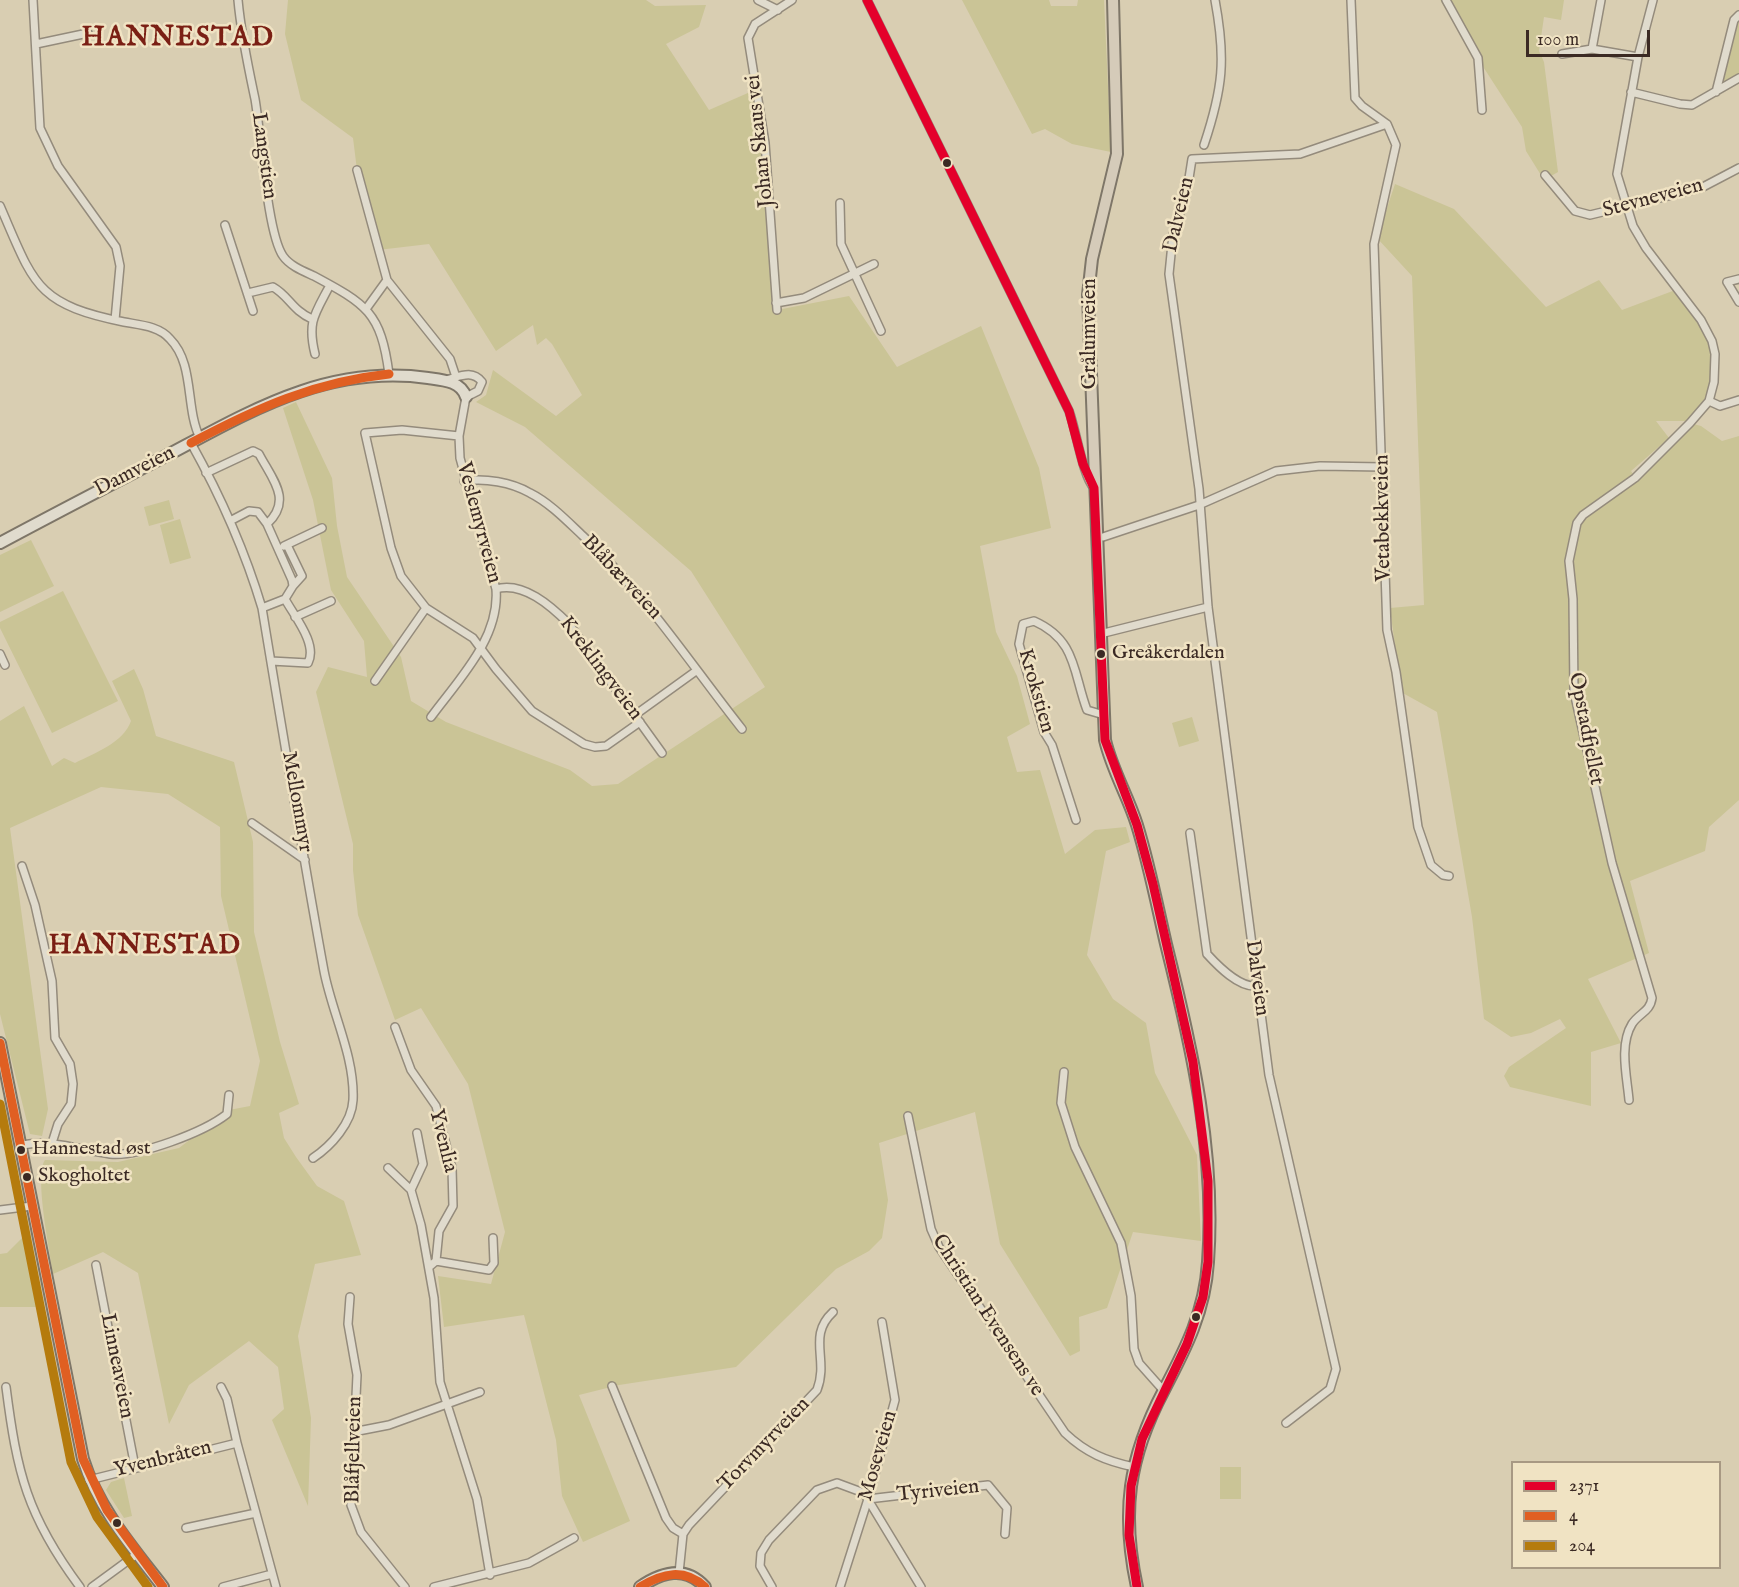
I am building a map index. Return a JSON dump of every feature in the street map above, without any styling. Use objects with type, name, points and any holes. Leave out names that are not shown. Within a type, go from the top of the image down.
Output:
[{"type":"main road","name":"Grålumveien","points":[[1113,0],[1117,154],[1088,284],[1104,715],[1109,755],[1137,825],[1190,1041],[1202,1111],[1210,1240],[1208,1266],[1197,1323],[1144,1433],[1134,1467],[1128,1503],[1127,1531],[1137,1587]]},
{"type":"street","points":[[33,0],[40,128],[58,166],[108,234],[119,256],[120,281],[116,320]]},
{"type":"street","name":"Langstien","points":[[238,0],[243,48],[254,99],[273,228],[280,250],[290,263],[350,295],[366,309],[382,333],[388,374]]},
{"type":"street","points":[[758,0],[778,10]]},
{"type":"street","name":"Johan Skaus vei","points":[[792,0],[751,28],[748,38],[765,143],[777,307],[804,298],[874,264]]},
{"type":"street","points":[[867,0],[1070,411],[1088,479],[1094,488]]},
{"type":"street","points":[[1204,145],[1220,88],[1223,67],[1215,0]]},
{"type":"street","points":[[1351,0],[1355,98],[1362,106],[1388,124]]},
{"type":"street","points":[[1446,0],[1478,58],[1482,110]]},
{"type":"street","points":[[1592,49],[1601,0]]},
{"type":"street","name":"Opstadfjellet","points":[[1629,1100],[1625,1049],[1627,1035],[1632,1024],[1651,1006],[1652,998],[1612,863],[1574,692],[1573,599],[1569,561],[1578,523],[1583,515],[1635,477],[1690,423],[1708,401],[1716,366],[1712,341],[1701,320],[1646,248],[1633,226],[1619,184],[1618,164],[1631,92],[1653,0]]},
{"type":"street","points":[[1716,92],[1734,20],[1739,15]]},
{"type":"street","points":[[36,44],[88,33]]},
{"type":"street","points":[[1562,54],[1592,49],[1638,57]]},
{"type":"street","points":[[1631,92],[1686,105],[1698,103],[1739,78]]},
{"type":"street","name":"Vetabekkveien","points":[[1388,124],[1396,145],[1374,244],[1387,630],[1396,672],[1402,728],[1418,827],[1426,854],[1437,871],[1449,876]]},
{"type":"street","name":"Dalveien","points":[[1286,1423],[1330,1389],[1336,1369],[1269,1075],[1208,607],[1199,505],[1169,274],[1173,234],[1187,191],[1192,159],[1300,154],[1388,124]]},
{"type":"street","name":"Stevneveien","points":[[1545,176],[1575,211],[1590,215],[1701,188],[1739,168]]},
{"type":"street","points":[[357,170],[387,280],[450,359],[450,379],[461,387],[466,397]]},
{"type":"street","points":[[840,203],[841,244],[881,331]]},
{"type":"street","name":"Mellommyr","points":[[0,206],[26,267],[40,288],[69,308],[157,330],[176,345],[185,372],[195,427],[195,441],[206,473],[250,566],[262,608],[330,998],[353,1088],[353,1103],[349,1116],[336,1138],[313,1158]]},
{"type":"street","points":[[225,225],[254,311]]},
{"type":"street","points":[[1739,279],[1727,282],[1739,302]]},
{"type":"street","points":[[366,309],[387,280]]},
{"type":"street","points":[[315,354],[310,332],[312,319],[330,285]]},
{"type":"street","points":[[248,293],[273,287],[298,312],[312,319]]},
{"type":"street","name":"Damveien","points":[[0,543],[195,441],[307,388],[349,377],[388,374],[450,379],[469,375],[481,379],[482,385],[478,391],[466,397]]},
{"type":"street","name":"Veslemyrveien","points":[[431,717],[481,646],[495,619],[496,588],[464,481],[459,436],[466,397]]},
{"type":"street","points":[[1708,401],[1720,406],[1739,400]]},
{"type":"street","points":[[459,436],[402,430],[365,432],[398,568],[405,582],[426,608],[473,638],[481,646],[495,669],[532,711],[584,744],[596,747],[606,746],[640,722]]},
{"type":"street","points":[[206,473],[243,453],[256,451],[280,496],[279,510],[267,524]]},
{"type":"street","points":[[1103,537],[1199,505],[1276,471],[1320,466],[1383,467]]},
{"type":"street","name":"Blåbærveien","points":[[464,481],[477,479],[512,485],[531,493],[565,520],[628,581],[661,620],[696,671],[742,729]]},
{"type":"street","points":[[230,521],[253,511],[267,524],[293,586]]},
{"type":"street","points":[[279,549],[322,528]]},
{"type":"street","points":[[262,608],[285,599],[302,576],[287,545]]},
{"type":"street","name":"Kreklingveien","points":[[496,588],[514,587],[554,608],[569,624],[662,753]]},
{"type":"street","points":[[271,662],[293,664],[308,663],[310,660],[309,642],[285,599]]},
{"type":"street","points":[[295,617],[331,602]]},
{"type":"street","points":[[1100,634],[1208,607]]},
{"type":"street","points":[[375,681],[426,608]]},
{"type":"street","name":"Krokstien","points":[[1076,820],[1052,745],[1044,732],[1019,644],[1023,624],[1034,621],[1060,639],[1078,673],[1087,710],[1104,715]]},
{"type":"street","points":[[0,654],[5,665]]},
{"type":"street","points":[[635,715],[696,671]]},
{"type":"street","points":[[252,823],[305,860]]},
{"type":"street","points":[[1190,832],[1206,951],[1238,980],[1251,987],[1257,986]]},
{"type":"street","points":[[22,866],[35,905],[52,981],[55,1038],[70,1064],[74,1084],[71,1104],[58,1124],[52,1143]]},
{"type":"street","name":"Yvenlia","points":[[395,1027],[411,1070],[436,1106],[452,1168],[453,1206],[439,1231],[436,1261]]},
{"type":"street","points":[[0,1043],[22,1145],[75,1430],[88,1475],[109,1516],[163,1587]]},
{"type":"street","points":[[1064,1072],[1061,1103],[1075,1147],[1121,1243],[1131,1296],[1134,1349],[1139,1363],[1163,1390]]},
{"type":"street","points":[[22,1145],[52,1143],[109,1154],[133,1153],[213,1125],[227,1114],[229,1095]]},
{"type":"street","name":"Christian Evensens ve","points":[[908,1116],[931,1229],[939,1247],[1065,1433],[1080,1447],[1097,1457],[1134,1467]]},
{"type":"street","name":"Yvenlia","points":[[411,1190],[423,1164],[417,1133]]},
{"type":"street","name":"Yvenlia","points":[[388,1168],[411,1190],[429,1267],[440,1382],[477,1499],[490,1575]]},
{"type":"street","points":[[0,1210],[32,1206]]},
{"type":"street","points":[[429,1267],[436,1261],[489,1270],[494,1263],[493,1238]]},
{"type":"street","name":"Linneaveien","points":[[96,1265],[135,1467]]},
{"type":"street","name":"Blåfjellveien","points":[[350,1296],[348,1324],[357,1375],[350,1489],[356,1521],[368,1541],[405,1587]]},
{"type":"street","name":"Torvmyrveien","points":[[683,1534],[787,1419],[817,1390],[823,1366],[820,1328],[833,1312]]},
{"type":"street","name":"Moseveien","points":[[840,1587],[868,1499],[895,1400],[882,1322]]},
{"type":"street","points":[[612,1386],[666,1518],[673,1528],[683,1534],[679,1573]]},
{"type":"street","points":[[6,1387],[14,1451],[22,1482],[46,1538],[80,1587]]},
{"type":"street","name":"Yvenbråten","points":[[221,1387],[227,1400],[276,1587]]},
{"type":"street","points":[[353,1432],[389,1425],[480,1392]]},
{"type":"street","name":"Yvenbråten","points":[[88,1475],[135,1467],[237,1443]]},
{"type":"street","points":[[772,1587],[760,1566],[764,1547],[817,1490],[831,1483],[841,1483],[858,1490],[868,1499],[921,1587]]},
{"type":"street","name":"Tyriveien","points":[[868,1499],[988,1485],[1007,1508],[1005,1534]]},
{"type":"street","points":[[186,1528],[256,1513]]},
{"type":"street","points":[[434,1587],[490,1575],[529,1563],[574,1538]]},
{"type":"street","points":[[92,1587],[137,1554]]},
{"type":"street","points":[[639,1587],[661,1575],[679,1573],[694,1577],[705,1587]]},
{"type":"street","points":[[223,1587],[272,1574]]},
{"type":"shaded area","points":[[288,0],[646,0],[655,6],[706,5],[699,27],[666,44],[709,110],[757,89],[777,310],[849,296],[897,367],[981,326],[1039,468],[1051,528],[980,546],[996,632],[1017,676],[1030,724],[1007,737],[1017,772],[1040,770],[1065,854],[1095,830],[1126,827],[1130,842],[1106,851],[1087,955],[1113,999],[1146,1023],[1155,1073],[1197,1155],[1201,1241],[1133,1232],[1107,1308],[1079,1317],[1080,1351],[1070,1356],[1000,1244],[975,1112],[879,1143],[888,1200],[882,1238],[869,1251],[836,1269],[736,1367],[619,1385],[579,1395],[630,1521],[583,1542],[562,1496],[556,1440],[524,1315],[444,1327],[438,1276],[491,1284],[505,1232],[468,1084],[421,1008],[395,1020],[358,915],[353,870],[353,844],[316,692],[328,667],[367,677],[364,641],[331,590],[313,500],[283,408],[296,402],[332,478],[337,526],[347,577],[401,657],[411,701],[446,722],[570,770],[592,786],[618,784],[765,687],[691,571],[525,427],[476,402],[486,395],[493,370],[556,416],[582,395],[552,344],[546,338],[537,345],[533,325],[496,351],[429,244],[378,250],[357,170],[353,138],[301,100],[285,34]]},
{"type":"shaded area","points":[[962,0],[1049,0],[1051,6],[1077,6],[1078,0],[1104,0],[1111,152],[1072,144],[1045,129],[1032,134]]},
{"type":"shaded area","points":[[1440,0],[1564,0],[1561,20],[1544,17],[1539,51],[1544,62],[1558,172],[1544,180],[1526,151],[1522,127]]},
{"type":"shaded area","points":[[1739,15],[1739,78],[1716,92]]},
{"type":"shaded area","points":[[1395,184],[1454,209],[1546,307],[1599,280],[1622,310],[1678,289],[1701,320],[1715,354],[1709,401],[1692,421],[1656,421],[1669,438],[1631,471],[1635,477],[1690,423],[1701,426],[1722,441],[1739,436],[1739,800],[1709,827],[1705,851],[1630,881],[1649,953],[1588,979],[1621,1043],[1591,1052],[1591,1106],[1510,1087],[1504,1076],[1509,1067],[1566,1028],[1560,1019],[1531,1033],[1511,1037],[1484,1019],[1472,917],[1437,712],[1401,692],[1390,608],[1424,605],[1412,276],[1377,238]]},
{"type":"shaded area","points":[[169,500],[174,519],[149,526],[144,507]]},
{"type":"shaded area","points":[[180,519],[191,558],[170,564],[160,525]]},
{"type":"shaded area","points":[[31,540],[54,586],[0,612],[0,555]]},
{"type":"shaded area","points":[[63,591],[118,701],[52,733],[0,628],[0,622]]},
{"type":"shaded area","points":[[134,669],[143,689],[156,736],[234,762],[253,842],[254,932],[280,1042],[299,1104],[279,1113],[284,1138],[317,1186],[344,1201],[361,1255],[315,1264],[298,1336],[311,1418],[308,1506],[272,1420],[284,1409],[278,1367],[249,1341],[189,1385],[169,1424],[138,1273],[103,1252],[53,1274],[42,1197],[42,1168],[45,1160],[118,1162],[179,1148],[229,1110],[250,1106],[260,1061],[221,896],[220,827],[168,794],[101,787],[10,828],[48,1109],[42,1136],[30,1134],[0,1014],[0,721],[24,706],[52,766],[64,758],[75,763],[108,746],[127,729],[131,721],[112,681]]},
{"type":"shaded area","points":[[1192,717],[1199,741],[1179,747],[1172,723]]},
{"type":"shaded area","points":[[24,1236],[43,1307],[0,1307],[0,1254],[7,1253]]},
{"type":"shaded area","points":[[1220,1467],[1241,1467],[1241,1499],[1220,1499]]},
{"type":"shaded area","points":[[124,1478],[132,1516],[124,1518],[106,1490],[111,1482]]},
{"type":"transit line","name":"2371","points":[[867,0],[1069,411],[1083,464],[1094,488]]},
{"type":"transit line","name":"4","points":[[191,443],[287,398],[336,383],[389,374]]},
{"type":"transit line","name":"2371","points":[[1094,488],[1105,740],[1137,825],[1153,884],[1193,1062],[1208,1181],[1208,1262],[1203,1297],[1187,1344],[1142,1439],[1131,1486],[1129,1535],[1137,1587]]},
{"type":"transit line","name":"4","points":[[0,1043],[83,1459],[107,1510],[163,1587]]},
{"type":"transit line","name":"204","points":[[0,1104],[71,1462],[97,1517],[148,1587]]},
{"type":"transit line","name":"4","points":[[640,1587],[657,1578],[673,1575],[689,1577],[705,1587]]},
{"type":"place","name":"Greåkerdalen","points":[[1101,654]]},
{"type":"place","name":"Hannestad øst","points":[[21,1150]]},
{"type":"place","name":"Skogholtet","points":[[27,1177]]},
{"type":"district","name":"HANNESTAD","points":[[178,39]]},
{"type":"district","name":"HANNESTAD","points":[[145,947]]}]
